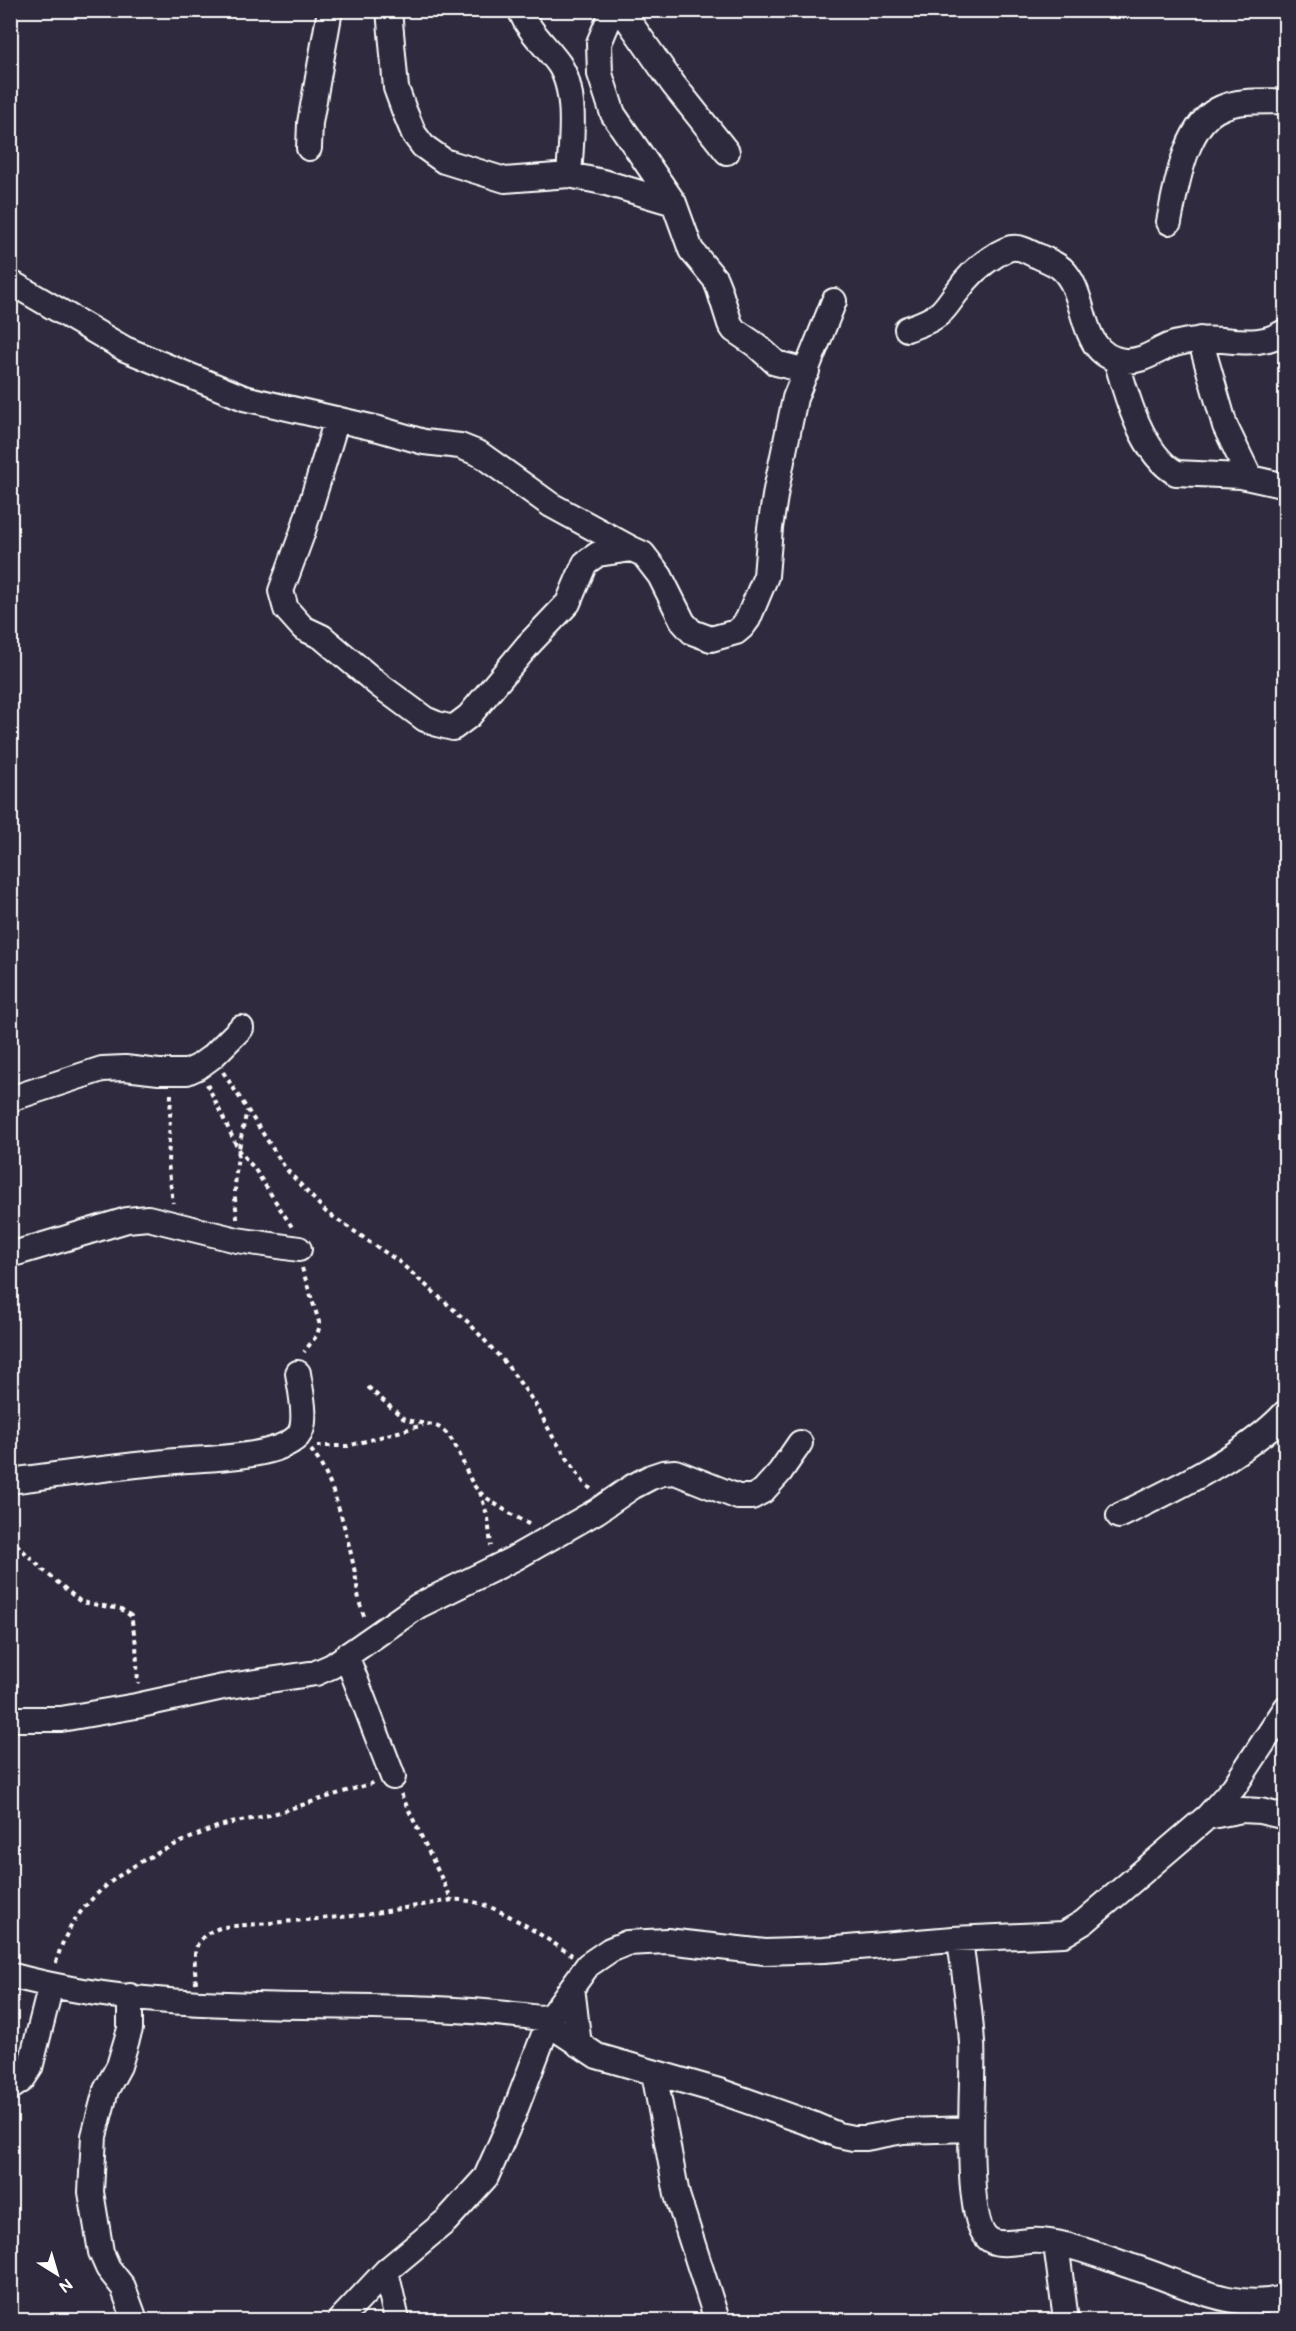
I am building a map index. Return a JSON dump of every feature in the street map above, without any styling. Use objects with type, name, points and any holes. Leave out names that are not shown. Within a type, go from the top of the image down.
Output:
[{"type":"street","points":[[309,148],[310,123],[330,10]]},
{"type":"street","points":[[389,10],[396,88],[414,134],[423,146],[444,161],[505,180],[569,175],[674,202]]},
{"type":"street","points":[[520,10],[537,38],[560,66],[566,81],[573,129],[569,175]]},
{"type":"street","points":[[613,10],[599,43],[600,74],[613,114],[674,202],[691,250],[715,279],[734,330],[776,363],[807,371]]},
{"type":"street","points":[[621,10],[673,84],[728,152]]},
{"type":"street","points":[[1169,222],[1186,152],[1192,139],[1210,115],[1220,108],[1236,104],[1286,101]]},
{"type":"street","points":[[907,329],[937,315],[979,265],[1008,248],[1018,248],[1062,269],[1079,297],[1089,335],[1105,355],[1116,359],[1134,361],[1149,357],[1164,348],[1200,339],[1240,343],[1270,340],[1286,331]]},
{"type":"street","points":[[10,282],[125,349],[244,398],[337,418],[424,442],[460,446],[480,454],[551,506],[643,554],[653,565],[683,622],[692,632],[711,639],[736,632],[742,627],[752,610],[766,576],[770,528],[795,398],[834,301]]},
{"type":"street","points":[[1200,339],[1225,426],[1250,478]]},
{"type":"street","points":[[1116,359],[1128,400],[1146,441],[1169,469],[1176,473],[1250,478],[1286,486]]},
{"type":"street","points":[[337,418],[302,534],[281,591],[286,609],[303,627],[322,637],[379,685],[425,719],[453,728],[469,716],[528,645],[568,603],[585,563],[598,554],[632,549]]},
{"type":"street","points":[[10,1099],[102,1069],[187,1071],[206,1062],[242,1028]]},
{"type":"street","points":[[10,1255],[127,1220],[148,1218],[237,1240],[299,1249]]},
{"type":"street","points":[[10,1481],[168,1461],[240,1456],[285,1446],[299,1435],[302,1429],[304,1416],[298,1373]]},
{"type":"street","points":[[1119,1516],[1171,1491],[1253,1442],[1284,1418]]},
{"type":"street","points":[[10,1719],[61,1719],[223,1687],[316,1673],[332,1666],[418,1606],[489,1571],[607,1504],[632,1487],[663,1473],[675,1472],[738,1497],[752,1497],[764,1491],[800,1443]]},
{"type":"street","points":[[346,1655],[393,1777]]},
{"type":"street","points":[[340,2320],[386,2271],[446,2221],[486,2177],[513,2116],[544,2021],[554,2012],[588,1965],[610,1950],[627,1943],[667,1941],[765,1952],[824,1950],[960,1939],[1064,1934],[1084,1922],[1207,1817],[1234,1787],[1286,1708]]},
{"type":"street","points":[[1207,1817],[1242,1810],[1260,1811],[1286,1817]]},
{"type":"street","points":[[960,1939],[972,2044],[971,2129],[974,2200],[982,2232],[994,2242],[1042,2241],[1056,2244],[1154,2273],[1234,2302],[1282,2306]]},
{"type":"street","points":[[10,1975],[80,1992],[197,2003],[485,2011],[544,2021],[597,2056],[719,2091],[838,2135],[866,2138],[903,2131],[971,2129]]},
{"type":"street","points":[[10,2088],[22,2080],[30,2068],[51,1984]]},
{"type":"street","points":[[572,1987],[579,2046]]},
{"type":"street","points":[[130,1996],[130,2029],[119,2066],[106,2090],[94,2136],[91,2192],[101,2252],[108,2268],[123,2287],[131,2303],[135,2320]]},
{"type":"street","points":[[654,2073],[677,2195],[717,2320]]},
{"type":"street","points":[[1056,2244],[1066,2320]]},
{"type":"street","points":[[386,2271],[397,2320]]},
{"type":"path","points":[[206,1062],[248,1111],[286,1169],[326,1212],[398,1261],[469,1323],[507,1365],[534,1402],[553,1437],[584,1483],[607,1504]]},
{"type":"path","points":[[206,1062],[239,1151],[254,1168],[290,1223],[299,1249],[306,1282],[320,1325],[302,1355],[298,1373]]},
{"type":"path","points":[[173,1072],[168,1163],[174,1223]]},
{"type":"path","points":[[237,1240],[235,1198],[239,1151],[248,1111]]},
{"type":"path","points":[[368,1387],[408,1422],[427,1424],[443,1430],[464,1462],[473,1485],[548,1537]]},
{"type":"path","points":[[374,1635],[360,1608],[351,1550],[329,1481],[318,1458],[308,1446],[348,1446],[427,1424]]},
{"type":"path","points":[[479,1491],[488,1518],[491,1539],[489,1571]]},
{"type":"path","points":[[10,1538],[81,1602],[122,1609],[131,1616],[136,1644],[139,1705]]},
{"type":"path","points":[[51,1984],[59,1953],[70,1929],[83,1909],[110,1881],[134,1866],[168,1847],[218,1827],[271,1814],[393,1777],[452,1900]]},
{"type":"path","points":[[197,2003],[195,1956],[197,1942],[210,1931],[223,1927],[364,1915],[452,1900],[463,1899],[482,1904],[526,1927],[588,1965]]}]
